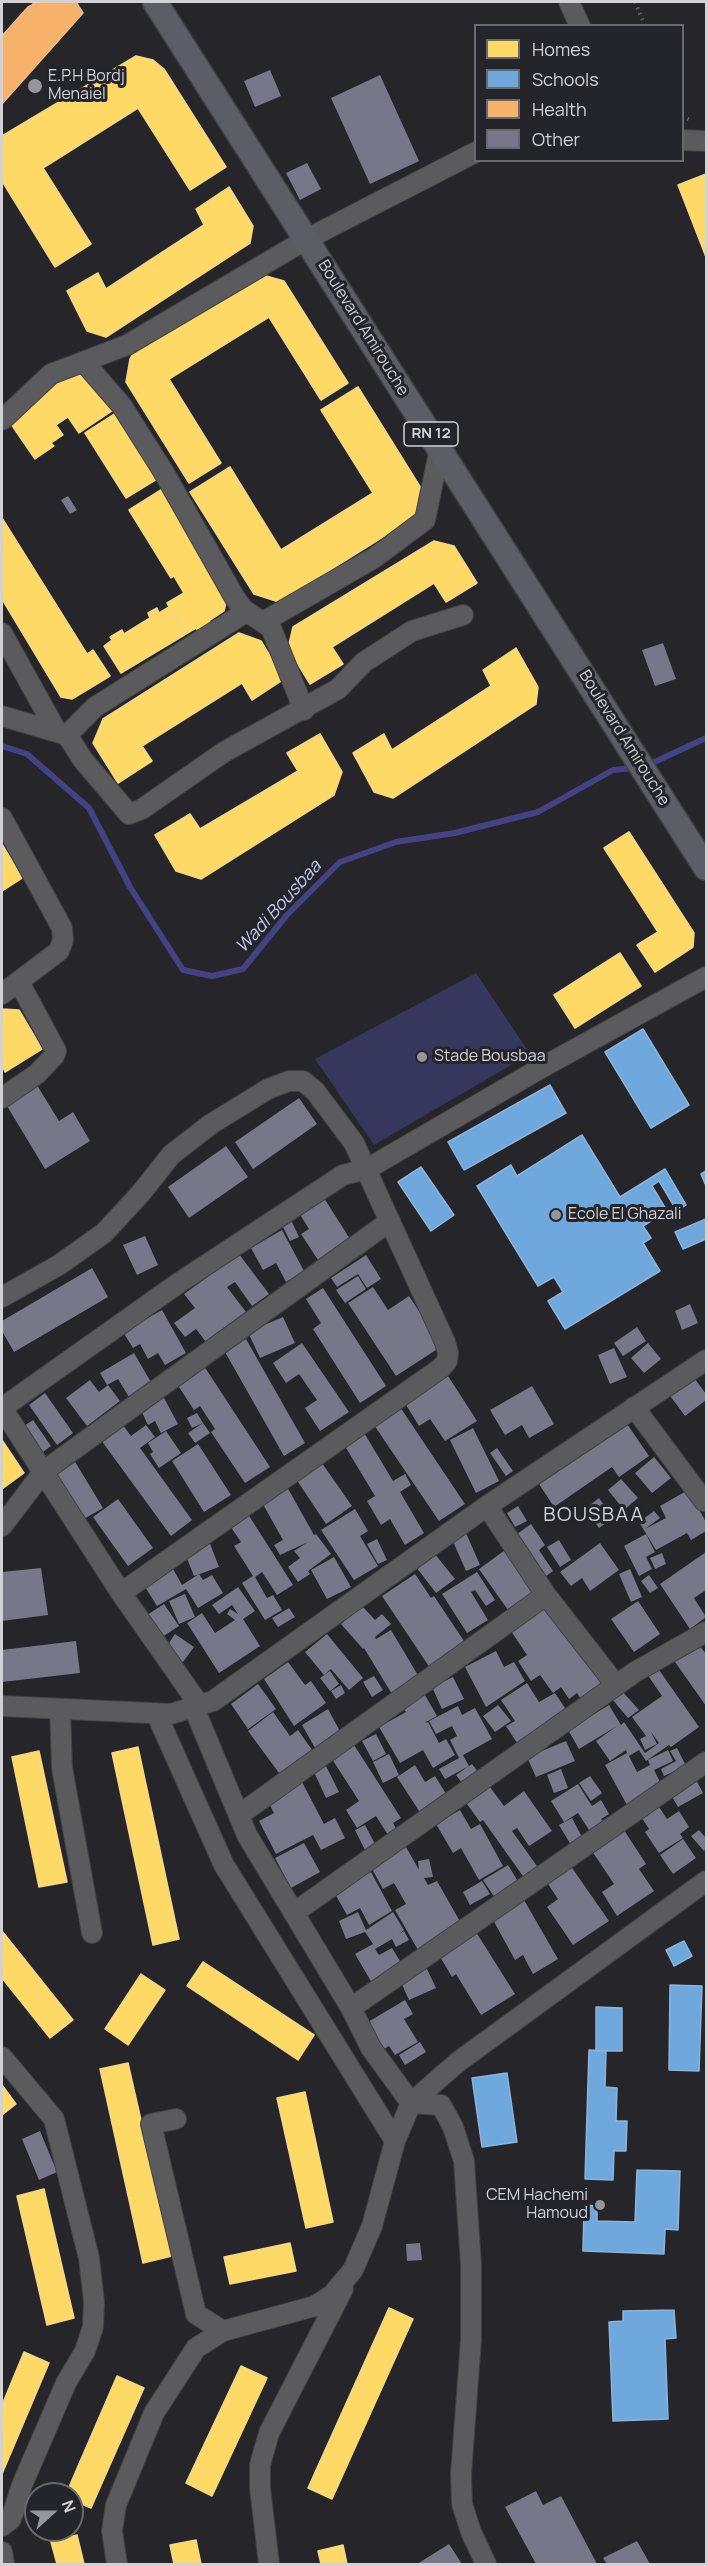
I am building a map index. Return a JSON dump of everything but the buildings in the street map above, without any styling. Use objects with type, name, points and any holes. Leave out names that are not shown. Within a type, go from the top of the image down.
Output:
[{"type":"main road","name":"Boulevard Amirouche","points":[[155,2],[706,868]]},
{"type":"street","points":[[569,2],[579,24]]},
{"type":"street","points":[[684,140],[706,141]]},
{"type":"street","points":[[2,420],[51,374],[127,345],[306,239],[474,153]]},
{"type":"street","points":[[84,362],[123,406],[235,598],[271,628],[304,710]]},
{"type":"street","points":[[62,734],[95,707],[255,617],[374,558],[425,520],[440,448]]},
{"type":"street","points":[[2,633],[62,734],[129,814],[142,809],[224,752],[339,689],[364,662],[412,631],[463,615]]},
{"type":"street","points":[[2,716],[62,734]]},
{"type":"street","points":[[2,818],[62,928],[63,940],[59,951],[2,994]]},
{"type":"street","points":[[411,2103],[371,2048],[351,2008],[247,1835],[197,1707],[2,1408],[180,1282],[343,1174],[367,1169],[541,1068],[706,977]]},
{"type":"street","points":[[2,1098],[37,1074],[56,1051],[19,982]]},
{"type":"street","points":[[2,1297],[59,1265],[104,1233],[171,1155],[211,1124],[268,1089],[289,1081],[303,1081],[315,1091],[354,1143],[445,1342],[448,1353],[447,1361],[121,1593]]},
{"type":"street","points":[[2,1526],[44,1471],[390,1221]]},
{"type":"street","points":[[2,1706],[171,1714],[213,1701],[487,1506],[706,1360]]},
{"type":"street","points":[[634,1407],[704,1501]]},
{"type":"street","points":[[487,1506],[546,1595],[616,1686]]},
{"type":"street","points":[[239,1815],[546,1595]]},
{"type":"street","points":[[295,1912],[635,1672],[706,1632]]},
{"type":"street","points":[[60,1709],[62,1768],[92,1933]]},
{"type":"street","points":[[156,1713],[224,1865],[395,2140]]},
{"type":"street","points":[[351,2008],[706,1762]]},
{"type":"street","points":[[269,2565],[260,2488],[260,2464],[269,2433],[353,2270],[372,2226],[395,2140],[411,2103],[458,2062],[706,1881]]},
{"type":"street","points":[[2,2057],[54,2119],[88,2258],[94,2302],[93,2327],[85,2351],[66,2383],[22,2485],[11,2519],[2,2526]]},
{"type":"street","points":[[411,2103],[441,2105],[453,2127],[464,2161],[471,2265],[471,2329],[460,2474],[462,2504],[471,2532],[486,2565]]},
{"type":"street","points":[[176,2119],[151,2124],[196,2313],[223,2331]]},
{"type":"street","points":[[117,2565],[112,2531],[116,2505],[154,2413],[196,2348],[223,2331],[315,2306],[332,2295],[353,2270]]},
{"type":"street","points":[[2,2553],[4,2565]]},
{"type":"path","points":[[635,2],[644,24]]},
{"type":"shaded area","name":"Stade Bousbaa","points":[[476,973],[530,1054],[374,1145],[315,1059]]},
{"type":"waterway","name":"Wadi Bousbaa","points":[[648,765],[706,738]]},
{"type":"waterway","name":"Wadi Bousbaa","points":[[2,746],[27,754],[89,808],[130,887],[183,970],[212,976],[243,969],[286,916],[340,862],[396,842],[455,833],[538,812],[613,770],[635,768]]},
{"type":"place","name":"E.P.H Bordj Menaiel","points":[[35,86]]},
{"type":"place","name":"Stade Bousbaa","points":[[422,1057]]},
{"type":"place","name":"Ecole El Ghazali","points":[[556,1215]]},
{"type":"place","name":"CEM Hachemi Hamoud","points":[[600,2205]]},
{"type":"district","name":"BOUSBAA","points":[[594,1515]]}]
